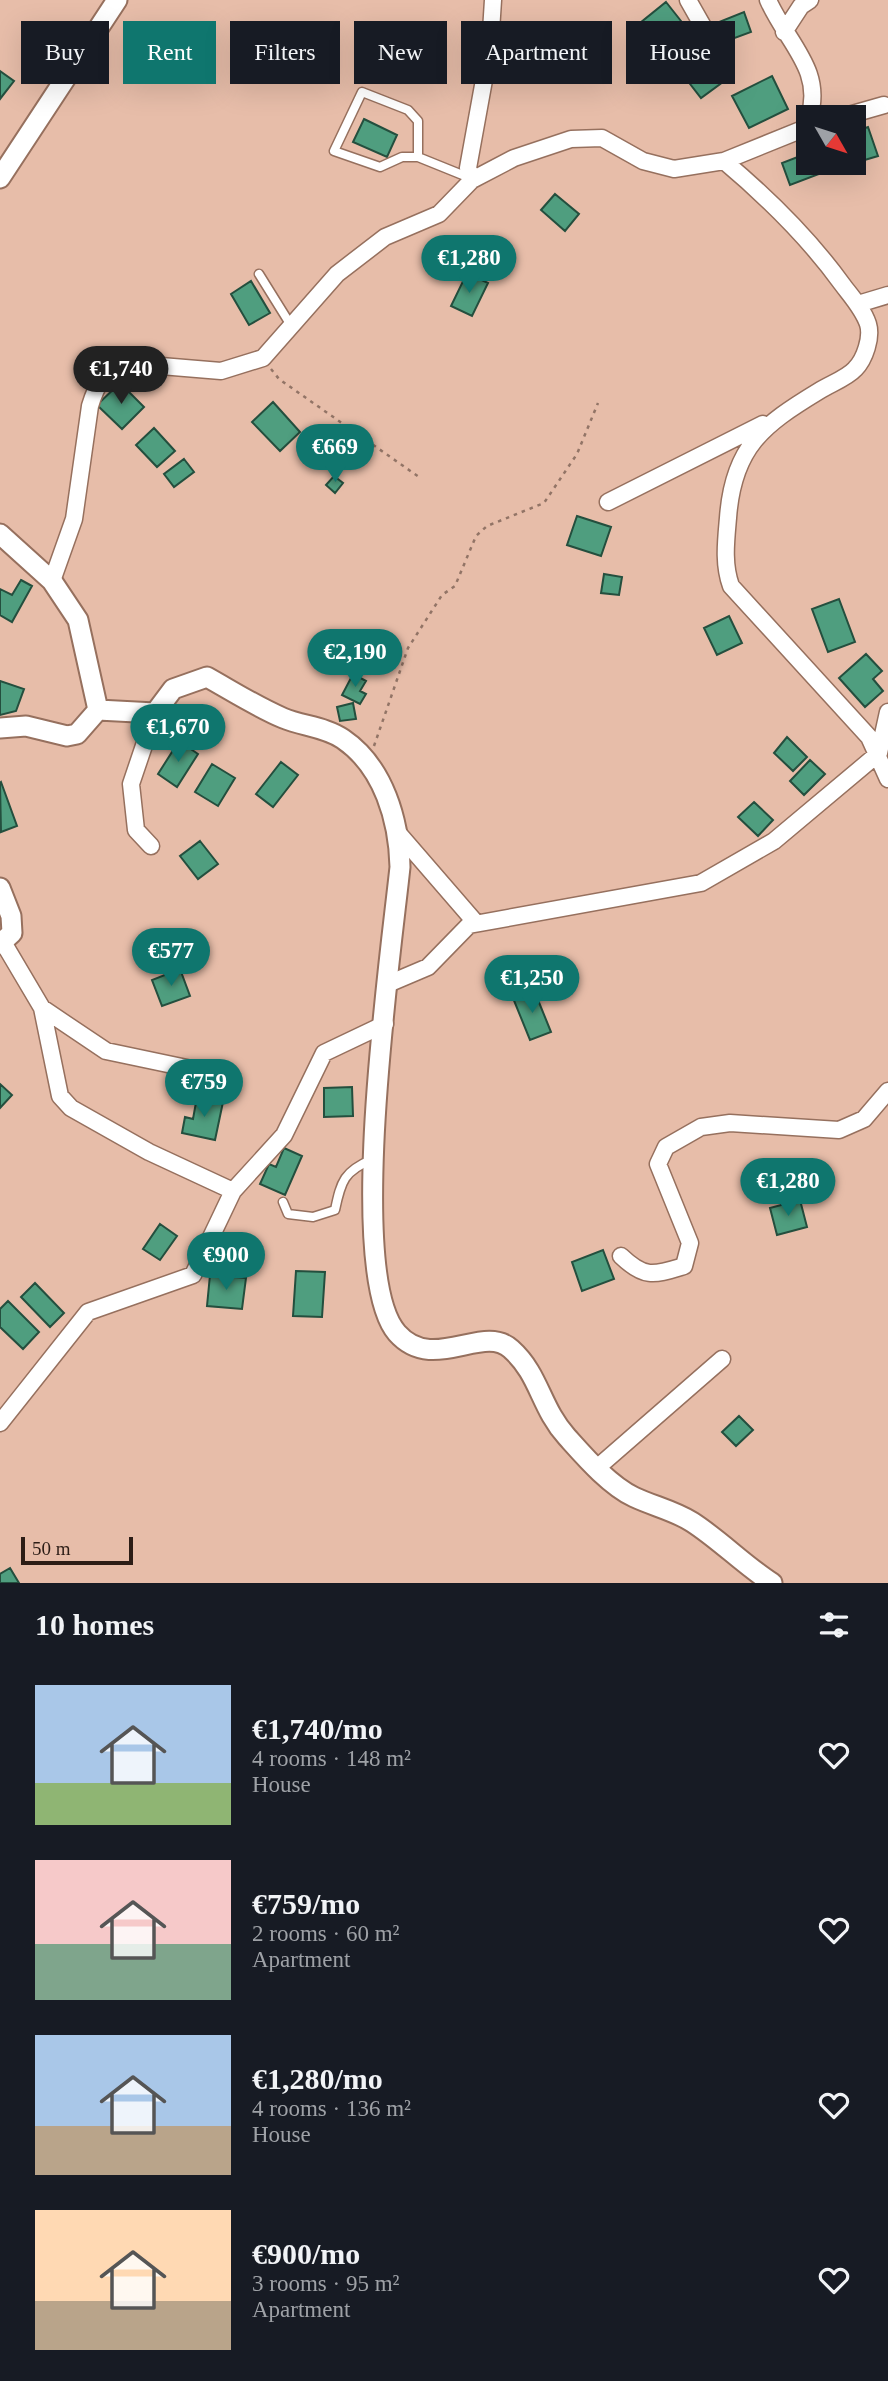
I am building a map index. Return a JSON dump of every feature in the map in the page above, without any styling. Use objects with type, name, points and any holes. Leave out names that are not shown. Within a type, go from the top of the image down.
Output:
[{"type":"street","points":[[0,178],[117,0]]},
{"type":"street","points":[[472,180],[468,168],[489,47],[493,0]]},
{"type":"street","points":[[688,0],[700,21]]},
{"type":"street","points":[[768,0],[784,32],[810,72],[815,97],[813,105]]},
{"type":"street","points":[[784,32],[801,6],[810,0]]},
{"type":"street","points":[[866,110],[884,105]]},
{"type":"street","points":[[52,581],[74,519],[90,406],[103,377],[113,367],[125,363],[221,371],[263,358],[337,274],[385,237],[439,214],[472,180],[514,158],[571,139],[602,138],[643,162],[674,169],[724,161],[796,128]]},
{"type":"street","points":[[608,502],[774,418],[855,369],[867,349],[869,326],[858,304],[824,258],[773,202],[724,161]]},
{"type":"street","points":[[858,304],[888,295]]},
{"type":"street","points":[[774,418],[753,439],[740,464],[729,506],[726,572],[731,586],[869,737],[879,753],[888,779]]},
{"type":"street","points":[[0,534],[52,581],[78,620],[99,710]]},
{"type":"street","points":[[152,846],[136,830],[131,784],[155,713],[173,690],[207,677],[283,718],[344,739],[365,760],[392,807],[399,834],[400,867],[373,1159],[372,1232],[377,1273],[396,1331],[410,1345],[428,1352],[481,1342],[508,1345],[529,1365],[546,1409],[566,1436],[598,1467],[631,1496],[691,1521],[772,1583]]},
{"type":"street","points":[[99,710],[155,713]]},
{"type":"street","points":[[0,728],[26,726],[67,736],[77,734],[99,710]]},
{"type":"street","points":[[388,984],[428,967],[469,925],[701,883],[774,841],[879,753],[888,712]]},
{"type":"street","points":[[399,834],[476,923]]},
{"type":"street","points":[[0,888],[12,924],[12,933],[1,943],[42,1008],[60,1096],[71,1108],[149,1152],[233,1191]]},
{"type":"street","points":[[42,1008],[106,1051],[201,1071]]},
{"type":"street","points":[[0,1423],[88,1312],[193,1275],[233,1191],[284,1135],[324,1053],[385,1024]]},
{"type":"street","points":[[621,1256],[636,1271],[653,1275],[684,1266],[690,1243],[658,1164],[666,1147],[701,1127],[730,1123],[839,1130],[864,1119],[885,1102]]},
{"type":"street","points":[[598,1467],[722,1360]]},
{"type":"lane","points":[[418,157],[418,121],[408,110],[362,92],[334,151],[380,167],[402,157],[418,157],[472,180]]},
{"type":"lane","points":[[259,274],[292,327]]},
{"type":"lane","points":[[283,1202],[288,1214],[313,1217],[335,1210],[340,1186],[352,1167],[373,1159]]},
{"type":"path","points":[[263,358],[279,379],[419,477]]},
{"type":"path","points":[[365,760],[376,744],[408,648],[442,595],[454,586],[476,536],[487,526],[544,503],[577,454],[598,403]]},
{"type":"building","points":[[666,2],[681,21],[642,21]]},
{"type":"building","points":[[744,12],[751,32],[735,38],[735,21],[722,21]]},
{"type":"building","points":[[0,71],[14,81],[0,99]]},
{"type":"building","points":[[772,76],[788,109],[749,128],[732,96]]},
{"type":"building","points":[[690,84],[720,84],[701,98]]},
{"type":"building","points":[[364,119],[397,135],[387,157],[353,142]]},
{"type":"building","points":[[868,127],[878,156],[866,160]]},
{"type":"building","points":[[796,158],[796,175],[816,175],[790,185],[782,163]]},
{"type":"building","points":[[555,194],[579,214],[565,231],[541,210]]},
{"type":"building","points":[[467,273],[488,283],[472,316],[451,306]]},
{"type":"building","points":[[251,281],[270,313],[249,325],[231,294]]},
{"type":"building","points":[[120,383],[144,407],[122,429],[97,405]]},
{"type":"building","points":[[273,402],[300,432],[280,451],[252,422]]},
{"type":"building","points":[[154,428],[175,451],[157,467],[136,445]]},
{"type":"building","points":[[184,459],[194,472],[174,487],[164,474]]},
{"type":"building","points":[[334,476],[343,483],[335,493],[326,485]]},
{"type":"building","points":[[577,516],[611,527],[601,556],[567,545]]},
{"type":"building","points":[[604,574],[622,577],[619,595],[601,593]]},
{"type":"building","points":[[21,580],[32,586],[12,622],[0,615],[0,589],[12,595]]},
{"type":"building","points":[[839,599],[855,642],[828,652],[812,609]]},
{"type":"building","points":[[729,616],[742,643],[717,655],[704,628]]},
{"type":"building","points":[[866,654],[882,671],[873,679],[883,691],[865,707],[839,678]]},
{"type":"building","points":[[353,674],[366,681],[360,691],[366,694],[360,704],[342,695]]},
{"type":"building","points":[[0,681],[24,689],[16,711],[0,715]]},
{"type":"building","points":[[353,703],[356,719],[340,721],[337,707]]},
{"type":"building","points":[[787,737],[807,757],[793,771],[774,753]]},
{"type":"building","points":[[179,741],[198,754],[177,787],[158,774]]},
{"type":"building","points":[[810,760],[825,774],[804,795],[790,781]]},
{"type":"building","points":[[281,762],[298,775],[273,807],[256,794]]},
{"type":"building","points":[[212,764],[235,778],[218,806],[195,792]]},
{"type":"building","points":[[0,783],[17,826],[1,832]]},
{"type":"building","points":[[754,802],[773,820],[758,836],[738,817]]},
{"type":"building","points":[[200,841],[218,864],[198,879],[180,856]]},
{"type":"building","points":[[180,969],[190,996],[162,1006],[152,980]]},
{"type":"building","points":[[534,990],[551,1032],[530,1040],[513,998]]},
{"type":"building","points":[[214,1069],[224,1071],[219,1101],[180,1094],[183,1077],[211,1082]]},
{"type":"building","points":[[0,1084],[12,1095],[0,1108]]},
{"type":"building","points":[[352,1087],[353,1116],[324,1117],[324,1088]]},
{"type":"building","points":[[197,1097],[223,1102],[215,1140],[182,1133],[185,1117],[193,1119]]},
{"type":"building","points":[[284,1148],[302,1156],[285,1195],[260,1184],[269,1164],[276,1167]]},
{"type":"building","points":[[800,1200],[807,1227],[777,1235],[770,1208]]},
{"type":"building","points":[[160,1224],[177,1236],[160,1260],[143,1249]]},
{"type":"building","points":[[603,1250],[614,1279],[582,1291],[572,1262]]},
{"type":"building","points":[[296,1271],[325,1272],[322,1317],[293,1316]]},
{"type":"building","points":[[210,1275],[246,1278],[242,1309],[207,1306]]},
{"type":"building","points":[[35,1283],[64,1313],[50,1327],[21,1297]]},
{"type":"building","points":[[8,1301],[39,1332],[23,1349],[0,1327],[0,1309]]},
{"type":"building","points":[[739,1416],[753,1430],[736,1446],[722,1432]]},
{"type":"building","points":[[10,1568],[19,1583],[0,1583],[0,1574]]}]
